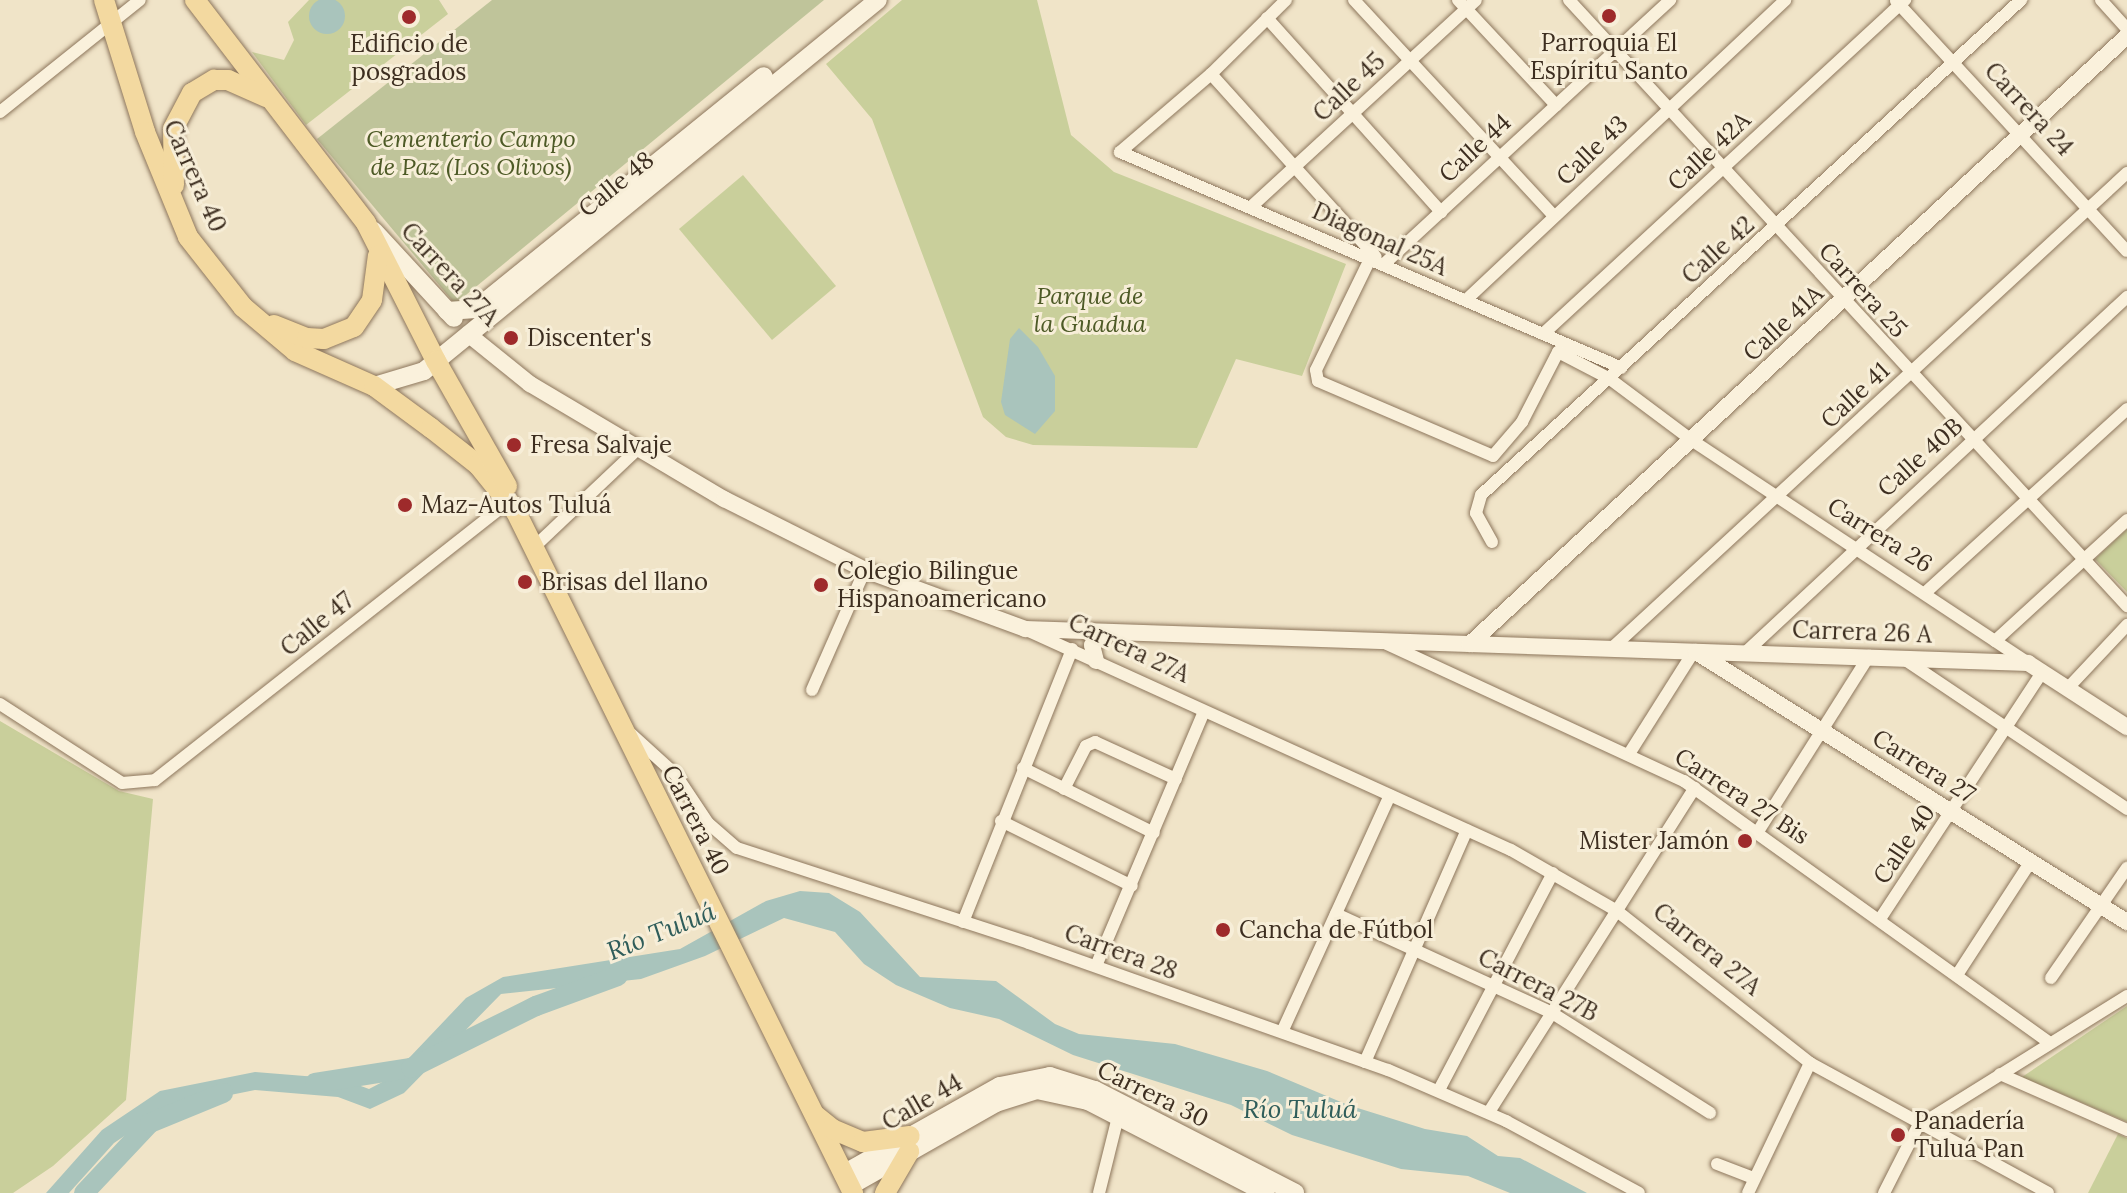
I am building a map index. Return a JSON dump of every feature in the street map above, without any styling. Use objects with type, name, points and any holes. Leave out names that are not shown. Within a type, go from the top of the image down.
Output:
[{"type":"main road","name":"Carrera 40","points":[[104,0],[145,132],[188,237],[243,307],[295,351],[374,386],[478,465],[512,504]]},
{"type":"main road","name":"Carrera 27A","points":[[195,0],[366,223],[468,334]]},
{"type":"main road","name":"Calle 48","points":[[447,311],[476,309],[858,0]]},
{"type":"main road","name":"Calle 48","points":[[374,386],[411,377],[436,361],[878,0]]},
{"type":"main road","points":[[188,237],[174,189],[171,146],[177,117],[203,84],[238,53]]},
{"type":"main road","points":[[203,84],[241,82],[276,104]]},
{"type":"main road","name":"Carrera 40","points":[[366,223],[378,254],[512,504],[808,1108],[849,1184]]},
{"type":"main road","points":[[243,307],[298,336],[341,335],[354,327],[372,300],[378,254]]},
{"type":"main road","name":"Carrera 30","points":[[1028,1084],[1056,1084],[1109,1097],[1265,1188]]},
{"type":"main road","name":"Calle 44","points":[[849,1184],[910,1144],[996,1103],[1028,1084]]},
{"type":"main road","name":"Carrera 30","points":[[1056,1084],[1265,1188],[1295,1193]]},
{"type":"main road","points":[[808,1108],[832,1129],[863,1142],[910,1144],[885,1193]]},
{"type":"street","points":[[0,112],[140,0]]},
{"type":"street","points":[[1286,0],[1211,74],[1296,166],[1371,256]]},
{"type":"street","points":[[1354,0],[1554,216]]},
{"type":"street","name":"Carrera 25","points":[[1569,0],[1909,374],[2127,606]]},
{"type":"street","name":"Calle 44","points":[[1383,265],[1670,0]]},
{"type":"street","name":"Calle 43","points":[[1466,300],[1785,0]]},
{"type":"street","name":"Calle 42","points":[[1492,542],[1476,513],[1478,500],[2021,0]]},
{"type":"street","points":[[2101,0],[2127,29]]},
{"type":"street","name":"Carrera 24","points":[[1900,2],[2023,133],[2127,251]]},
{"type":"street","name":"Calle 42A","points":[[1543,334],[1900,2]]},
{"type":"street","points":[[1467,3],[1556,105]]},
{"type":"street","name":"Calle 45","points":[[1252,206],[1409,62],[1467,3]]},
{"type":"street","points":[[1267,18],[1441,212]]},
{"type":"street","name":"Calle 41A","points":[[1470,644],[1693,441],[2127,36]]},
{"type":"street","name":"Diagonal 25A","points":[[1211,74],[1120,152],[1371,256],[1383,265],[1622,368]]},
{"type":"street","name":"Calle 41","points":[[1612,648],[2127,173]]},
{"type":"street","name":"Carrera 26","points":[[1371,256],[1316,370],[1318,381],[1493,456],[1522,422],[1555,352],[1610,379],[1777,498],[1926,592],[2127,727]]},
{"type":"street","name":"Calle 40B","points":[[1746,652],[1855,546],[2127,297]]},
{"type":"street","name":"Carrera 27A","points":[[468,334],[530,384],[724,499],[865,570],[1072,649],[1467,830],[1553,873],[1617,911],[1810,1063],[1918,1126],[2048,1193]]},
{"type":"street","points":[[1926,592],[2127,409]]},
{"type":"street","points":[[532,549],[640,447]]},
{"type":"street","name":"Calle 47","points":[[0,704],[122,783],[148,783],[173,770],[512,504]]},
{"type":"street","points":[[1995,641],[2127,520]]},
{"type":"street","points":[[812,690],[865,570]]},
{"type":"street","points":[[2067,689],[2127,625]]},
{"type":"street","name":"Carrera 26 A","points":[[1025,629],[1901,657],[2035,667]]},
{"type":"street","points":[[1096,661],[1092,645],[1105,632]]},
{"type":"street","name":"Carrera 27 Bis","points":[[1379,641],[1629,754],[1695,788],[1759,830],[2049,1042]]},
{"type":"street","points":[[963,922],[1072,649]]},
{"type":"street","points":[[1629,754],[1694,651]]},
{"type":"street","name":"Carrera 27","points":[[1694,651],[2127,922]]},
{"type":"street","points":[[1759,830],[1869,656]]},
{"type":"street","points":[[1901,657],[2127,809]]},
{"type":"street","name":"Calle 40","points":[[1880,919],[2004,729],[2035,667]]},
{"type":"street","points":[[1096,966],[1204,712]]},
{"type":"street","name":"Carrera 28","points":[[619,723],[676,775],[708,823],[737,848],[1096,966],[1439,1090],[1489,1112],[1639,1193]]},
{"type":"street","points":[[1064,789],[1086,746],[1095,742],[1176,779]]},
{"type":"street","points":[[1023,768],[1154,833]]},
{"type":"street","points":[[1489,1112],[1695,788]]},
{"type":"street","points":[[1282,1032],[1390,795]]},
{"type":"street","points":[[1001,821],[1132,886]]},
{"type":"street","points":[[1365,1062],[1467,830]]},
{"type":"street","points":[[1957,975],[2031,861]]},
{"type":"street","points":[[2051,978],[2127,868]]},
{"type":"street","points":[[1439,1090],[1491,985],[1553,873]]},
{"type":"street","name":"Carrera 27B","points":[[1336,914],[1552,1013],[1710,1113]]},
{"type":"street","points":[[1884,1193],[1918,1126],[2127,996]]},
{"type":"street","points":[[1748,1193],[1810,1063]]},
{"type":"street","points":[[2000,1074],[2127,1130]]},
{"type":"street","points":[[1099,1193],[1118,1117]]},
{"type":"street","points":[[1717,1164],[1754,1178]]},
{"type":"green space","points":[[309,0],[439,0],[448,14],[306,125],[252,52],[284,60],[294,40],[288,22]]},
{"type":"green space","name":"Cementerio Campo de Paz (Los Olivos)","points":[[492,0],[824,0],[455,304],[317,139]]},
{"type":"green space","name":"Parque de la Guadua","points":[[902,0],[1037,0],[1071,135],[1114,172],[1346,264],[1302,376],[1236,359],[1197,448],[1033,445],[1006,437],[983,417],[872,119],[826,64]]},
{"type":"green space","points":[[743,175],[836,286],[772,340],[679,229]]},
{"type":"green space","points":[[2127,529],[2127,592],[2095,559]]},
{"type":"green space","points":[[0,721],[119,791],[153,799],[126,1100],[53,1166],[13,1193],[0,1193]]},
{"type":"green space","points":[[2127,1006],[2127,1122],[2022,1077]]},
{"type":"green space","points":[[2118,1134],[2127,1138],[2127,1193],[2088,1193]]},
{"type":"water","points":[[327,-2],[340,3],[345,16],[340,29],[327,34],[314,29],[309,16],[314,3]]},
{"type":"water","points":[[1019,328],[1038,347],[1055,376],[1055,411],[1035,434],[1005,415],[1001,402],[1010,339]]},
{"type":"water","name":"Río Tuluá","points":[[800,891],[829,893],[860,912],[920,977],[996,981],[1055,1024],[1079,1034],[1175,1044],[1267,1071],[1348,1105],[1425,1129],[1467,1136],[1498,1156],[1520,1158],[1587,1193],[1510,1193],[1468,1176],[1401,1169],[1292,1135],[1231,1105],[1073,1055],[999,1019],[950,1008],[896,985],[864,964],[835,932],[784,918],[705,956],[641,979],[501,994],[404,1093],[370,1109],[338,1097],[255,1090],[166,1108],[114,1143],[69,1193],[46,1193],[102,1130],[160,1091],[255,1072],[342,1079],[369,1089],[390,1078],[466,998],[503,977],[680,949],[766,901]]},
{"type":"waterway","name":"Río Tuluá","points":[[315,1083],[411,1068],[536,1006],[618,976]]},
{"type":"waterway","name":"Río Tuluá","points":[[84,1193],[150,1123],[223,1093]]},
{"type":"place","name":"Parroquia El Espíritu Santo","points":[[1609,16]]},
{"type":"place","name":"Edificio de posgrados","points":[[409,17]]},
{"type":"place","name":"Discenter's","points":[[511,338]]},
{"type":"place","name":"Fresa Salvaje","points":[[514,445]]},
{"type":"place","name":"Maz-Autos Tuluá","points":[[405,505]]},
{"type":"place","name":"Brisas del llano","points":[[525,582]]},
{"type":"place","name":"Colegio Bilingue Hispanoamericano","points":[[821,585]]},
{"type":"place","name":"Mister Jamón","points":[[1745,841]]},
{"type":"place","name":"Cancha de Fútbol","points":[[1223,930]]},
{"type":"place","name":"Panadería Tuluá Pan","points":[[1898,1135]]}]
